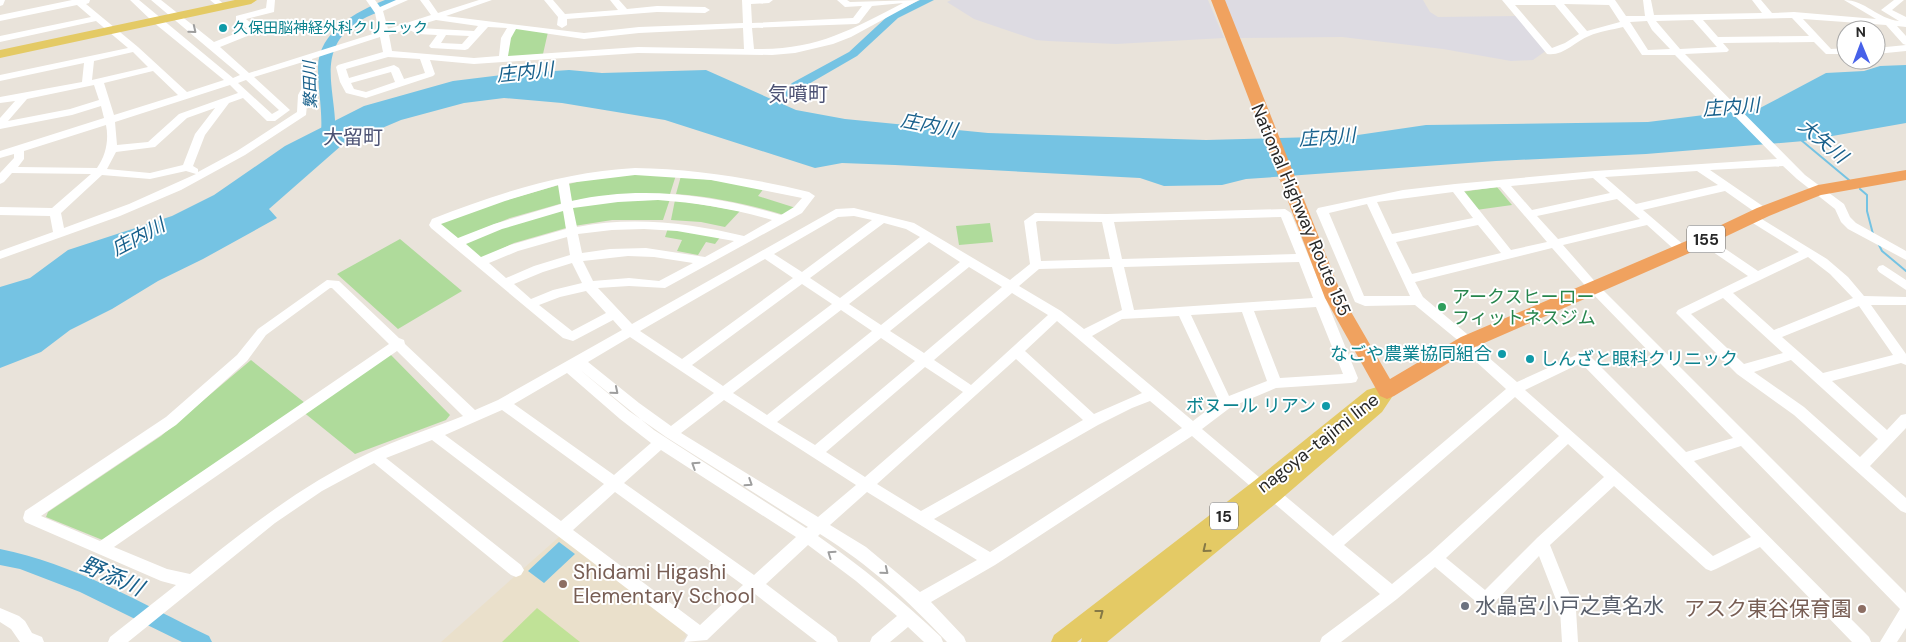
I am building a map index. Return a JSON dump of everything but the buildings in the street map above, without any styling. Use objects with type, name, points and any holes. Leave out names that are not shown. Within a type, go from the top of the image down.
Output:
[{"type":"highway","name":"National Highway Route 155","points":[[1218,0],[1310,256],[1386,390]]},
{"type":"highway","name":"155","points":[[1386,390],[1467,343],[1757,215],[1818,190],[1906,176]]},
{"type":"main road","points":[[0,54],[175,16],[218,3],[251,0]]},
{"type":"main road","name":"nagoya-tajimi line","points":[[1060,642],[1267,491],[1376,407],[1386,390]]},
{"type":"main road","name":"nagoya-tajimi line","points":[[1091,642],[1267,491]]},
{"type":"street","points":[[134,0],[231,81],[271,119],[285,110],[214,46],[155,0]]},
{"type":"street","points":[[214,46],[254,30],[238,18],[271,10],[271,0]]},
{"type":"street","points":[[388,54],[376,4],[404,0]]},
{"type":"street","points":[[0,155],[488,0]]},
{"type":"street","points":[[548,0],[563,17]]},
{"type":"street","points":[[614,0],[624,12]]},
{"type":"street","points":[[749,52],[746,1],[769,0]]},
{"type":"street","points":[[841,0],[848,5],[904,0]]},
{"type":"street","points":[[428,1],[437,16],[455,21],[513,26],[584,36],[639,30],[748,26],[839,38],[860,24],[915,0]]},
{"type":"street","points":[[1646,0],[1650,19],[1655,28],[1801,177],[1840,207],[1845,219],[1863,233],[1906,256]]},
{"type":"street","points":[[1756,0],[1769,15]]},
{"type":"street","points":[[1848,0],[1888,22],[1906,42]]},
{"type":"street","points":[[1860,7],[1870,0]]},
{"type":"street","points":[[1900,0],[1886,10],[1906,22]]},
{"type":"street","points":[[0,18],[82,1],[98,18],[135,49],[185,96]]},
{"type":"street","points":[[1507,1],[1612,1],[1645,53],[1724,50],[1696,18]]},
{"type":"street","points":[[1507,1],[1550,52],[1568,45],[1585,34],[1625,21],[1794,15],[1906,22]]},
{"type":"street","points":[[1557,1],[1585,34]]},
{"type":"street","points":[[860,24],[869,3]]},
{"type":"street","points":[[563,17],[624,12],[658,4],[705,5],[706,27]]},
{"type":"street","points":[[1794,15],[1829,52],[1836,52]]},
{"type":"street","points":[[560,33],[563,17]]},
{"type":"street","points":[[0,39],[98,18]]},
{"type":"street","points":[[443,32],[434,46],[465,47],[484,24]]},
{"type":"street","points":[[424,57],[430,74],[366,94],[350,91],[345,82],[341,67],[388,54],[474,61],[569,53],[638,50],[787,51],[812,35],[860,24]]},
{"type":"street","points":[[409,25],[417,31],[476,34]]},
{"type":"street","points":[[503,59],[506,38],[513,26]]},
{"type":"street","points":[[638,50],[639,30]]},
{"type":"street","points":[[1715,40],[1816,39]]},
{"type":"street","points":[[1886,50],[1906,48]]},
{"type":"street","points":[[0,78],[135,49]]},
{"type":"street","points":[[0,255],[134,207],[201,175],[264,140],[302,113],[302,95],[309,84],[308,57]]},
{"type":"street","points":[[87,84],[89,59]]},
{"type":"street","points":[[0,100],[87,84],[155,68]]},
{"type":"street","points":[[345,82],[394,68],[400,82]]},
{"type":"street","points":[[0,212],[55,212],[100,171],[109,160],[113,131],[98,81]]},
{"type":"street","points":[[111,149],[151,145],[184,116],[245,94]]},
{"type":"street","points":[[0,125],[24,96]]},
{"type":"street","points":[[0,125],[72,112],[104,102]]},
{"type":"street","points":[[187,166],[200,134],[225,102]]},
{"type":"street","points":[[0,180],[18,159],[20,149]]},
{"type":"street","points":[[1036,265],[1030,221],[1032,218],[1107,218],[1322,211],[1370,200],[1502,183],[1596,174],[1786,162]]},
{"type":"street","points":[[8,170],[100,171],[150,176],[187,166],[201,175]]},
{"type":"street","points":[[1699,167],[1727,187],[1757,215],[1838,276],[1861,300],[1904,359],[1821,380]]},
{"type":"street","points":[[530,304],[557,293],[589,286],[628,282],[661,285],[798,210],[809,196],[780,188],[677,173],[645,171],[612,173],[563,181],[504,196],[436,222],[435,225],[481,262],[505,283],[530,304],[570,337],[613,315]]},
{"type":"street","points":[[1596,174],[1681,249]]},
{"type":"street","points":[[563,181],[578,265],[589,286],[613,315],[631,332],[867,486],[990,560]]},
{"type":"street","points":[[1502,183],[1594,288],[1906,604]]},
{"type":"street","points":[[1634,208],[1727,187]]},
{"type":"street","points":[[1455,188],[1509,255]]},
{"type":"street","points":[[458,243],[527,215],[604,198],[635,196],[691,198],[725,202],[782,219]]},
{"type":"street","points":[[1529,214],[1620,196]]},
{"type":"street","points":[[1370,200],[1418,300],[1711,564],[1762,539]]},
{"type":"street","points":[[1322,211],[1359,299],[1365,302],[1418,300]]},
{"type":"street","points":[[55,212],[59,234]]},
{"type":"street","points":[[116,642],[270,518],[344,471],[474,418],[503,404],[836,213],[854,212],[910,226],[1057,314],[1192,429],[1392,594]]},
{"type":"street","points":[[919,601],[990,560],[1192,429],[1226,404],[1276,383],[1351,378],[1321,302],[1310,256],[1285,213]]},
{"type":"street","points":[[1107,218],[1129,315]]},
{"type":"street","points":[[683,365],[882,219]]},
{"type":"street","points":[[1389,239],[1482,220]]},
{"type":"street","points":[[1409,279],[1648,220]]},
{"type":"street","points":[[481,262],[524,244],[572,230],[617,224],[668,224],[718,232],[746,240]]},
{"type":"street","points":[[562,530],[666,437],[928,237]]},
{"type":"street","points":[[1704,240],[1758,277]]},
{"type":"street","points":[[505,283],[554,263],[600,254],[644,252],[707,261]]},
{"type":"street","points":[[724,252],[741,268]]},
{"type":"street","points":[[1808,253],[1682,312],[1742,370],[1799,411],[1906,507]]},
{"type":"street","points":[[766,254],[972,392]]},
{"type":"street","points":[[817,452],[1013,287],[1036,265],[1118,264],[1310,256]]},
{"type":"street","points":[[767,422],[969,261]]},
{"type":"street","points":[[1883,269],[1906,286]]},
{"type":"street","points":[[192,581],[166,576],[30,518],[30,515],[171,421],[242,358],[262,332],[327,284],[335,284],[474,418]]},
{"type":"street","points":[[1724,293],[1887,439]]},
{"type":"street","points":[[1773,336],[1861,300],[1906,301]]},
{"type":"street","points":[[1082,336],[1120,315],[1321,302]]},
{"type":"street","points":[[1246,307],[1276,383]]},
{"type":"street","points":[[1183,311],[1226,404]]},
{"type":"street","points":[[434,434],[562,530],[696,638],[820,525],[867,486],[1017,352],[1057,314]]},
{"type":"street","points":[[101,548],[398,343]]},
{"type":"street","points":[[1017,352],[1093,421]]},
{"type":"street","points":[[1742,370],[1793,355]]},
{"type":"street","points":[[1333,545],[1515,389],[1583,357],[1863,642]]},
{"type":"street","points":[[572,363],[611,404],[820,525],[861,552],[919,601],[958,642]]},
{"type":"street","points":[[921,519],[1093,421],[1127,404],[1152,395]]},
{"type":"street","points":[[503,404],[754,584],[830,642]]},
{"type":"street","points":[[1860,466],[1906,419]]},
{"type":"street","points":[[1328,642],[1392,594],[1435,558],[1569,435]]},
{"type":"street","points":[[666,437],[861,576],[909,616],[934,642]]},
{"type":"street","points":[[1683,459],[1744,440]]},
{"type":"street","points":[[377,456],[381,462],[516,570]]},
{"type":"street","points":[[1435,558],[1486,600],[1542,543],[1614,477]]},
{"type":"street","points":[[1542,543],[1568,610],[1570,642]]},
{"type":"street","points":[[0,614],[21,626],[27,639],[36,642]]},
{"type":"street","points":[[1888,642],[1906,614]]},
{"type":"street","points":[[878,642],[909,616]]},
{"type":"shaded area","points":[[951,0],[1208,0],[1224,38],[1116,44],[1036,40],[974,19],[947,2]]},
{"type":"shaded area","points":[[1223,0],[1423,0],[1430,12],[1438,17],[1517,16],[1547,50],[1533,60],[1511,61],[1443,49],[1342,37],[1236,38]]},
{"type":"shaded area","name":"Shidami Higashi Elementary School","points":[[560,536],[685,632],[686,637],[680,642],[441,642]]},
{"type":"green space","points":[[515,28],[548,32],[543,54],[508,57],[506,40]]},
{"type":"green space","points":[[627,174],[676,175],[670,194],[620,195],[571,201],[569,184],[592,178]]},
{"type":"green space","points":[[681,176],[765,187],[758,196],[796,208],[784,215],[731,202],[676,194]]},
{"type":"green space","points":[[559,185],[563,203],[510,218],[458,239],[438,224],[467,211]]},
{"type":"green space","points":[[1497,187],[1512,205],[1476,210],[1461,192]]},
{"type":"green space","points":[[670,199],[663,220],[612,220],[574,226],[572,207],[601,202]]},
{"type":"green space","points":[[675,200],[740,211],[725,227],[701,222],[671,220]]},
{"type":"green space","points":[[564,209],[566,228],[514,243],[480,259],[462,244],[493,230]]},
{"type":"green space","points":[[990,223],[993,242],[959,245],[956,226]]},
{"type":"green space","points":[[668,228],[721,236],[715,244],[706,242],[698,255],[677,251],[682,240],[665,237]]},
{"type":"green space","points":[[400,239],[462,291],[398,329],[337,274]]},
{"type":"green space","points":[[389,353],[450,415],[446,420],[355,454],[302,411]]},
{"type":"green space","points":[[251,360],[305,403],[105,541],[46,517],[48,512],[161,436]]},
{"type":"green space","points":[[537,608],[580,642],[502,642]]},
{"type":"water","name":"庄内川","points":[[1906,65],[1906,123],[1804,141],[1646,154],[1496,161],[1246,179],[1222,185],[1164,186],[1140,178],[895,165],[842,163],[815,168],[665,120],[562,103],[504,98],[464,103],[401,120],[342,145],[269,209],[277,218],[203,259],[158,281],[112,309],[70,330],[41,352],[0,368],[0,287],[30,278],[68,250],[172,216],[214,195],[285,146],[364,106],[453,81],[510,74],[569,70],[602,73],[706,70],[796,110],[845,119],[988,133],[1206,140],[1351,136],[1426,125],[1648,122],[1760,108],[1826,73],[1886,70],[1886,66]]},
{"type":"water","points":[[559,542],[575,554],[544,583],[528,571]]},
{"type":"waterway","name":"繁田川","points":[[326,143],[329,122],[324,65],[327,52],[333,40],[349,23],[370,10],[394,0]]},
{"type":"waterway","points":[[776,107],[796,86],[853,54],[894,16],[929,0]]},
{"type":"waterway","name":"大矢川","points":[[1801,140],[1849,180]]},
{"type":"waterway","name":"大矢川","points":[[1860,189],[1867,195],[1867,211],[1873,234]]},
{"type":"waterway","name":"大矢川","points":[[1878,243],[1882,251],[1906,271]]},
{"type":"waterway","name":"野添川","points":[[0,557],[21,561],[87,586],[202,642]]},
{"type":"place","name":"久保田脳神経外科クリニック","points":[[223,28]]},
{"type":"place","name":"アークスヒーロー フィットネスジム","points":[[1442,307]]},
{"type":"place","name":"なごや農業協同組合","points":[[1502,354]]},
{"type":"place","name":"しんざと眼科クリニック","points":[[1530,359]]},
{"type":"place","name":"ボヌール リアン","points":[[1326,406]]},
{"type":"place","name":"Shidami Higashi Elementary School","points":[[563,584]]},
{"type":"place","name":"水晶宮小戸之真名水","points":[[1465,606]]},
{"type":"place","name":"アスク東谷保育園","points":[[1862,609]]},
{"type":"district","name":"気噴町","points":[[798,94]]},
{"type":"district","name":"大留町","points":[[353,137]]}]
